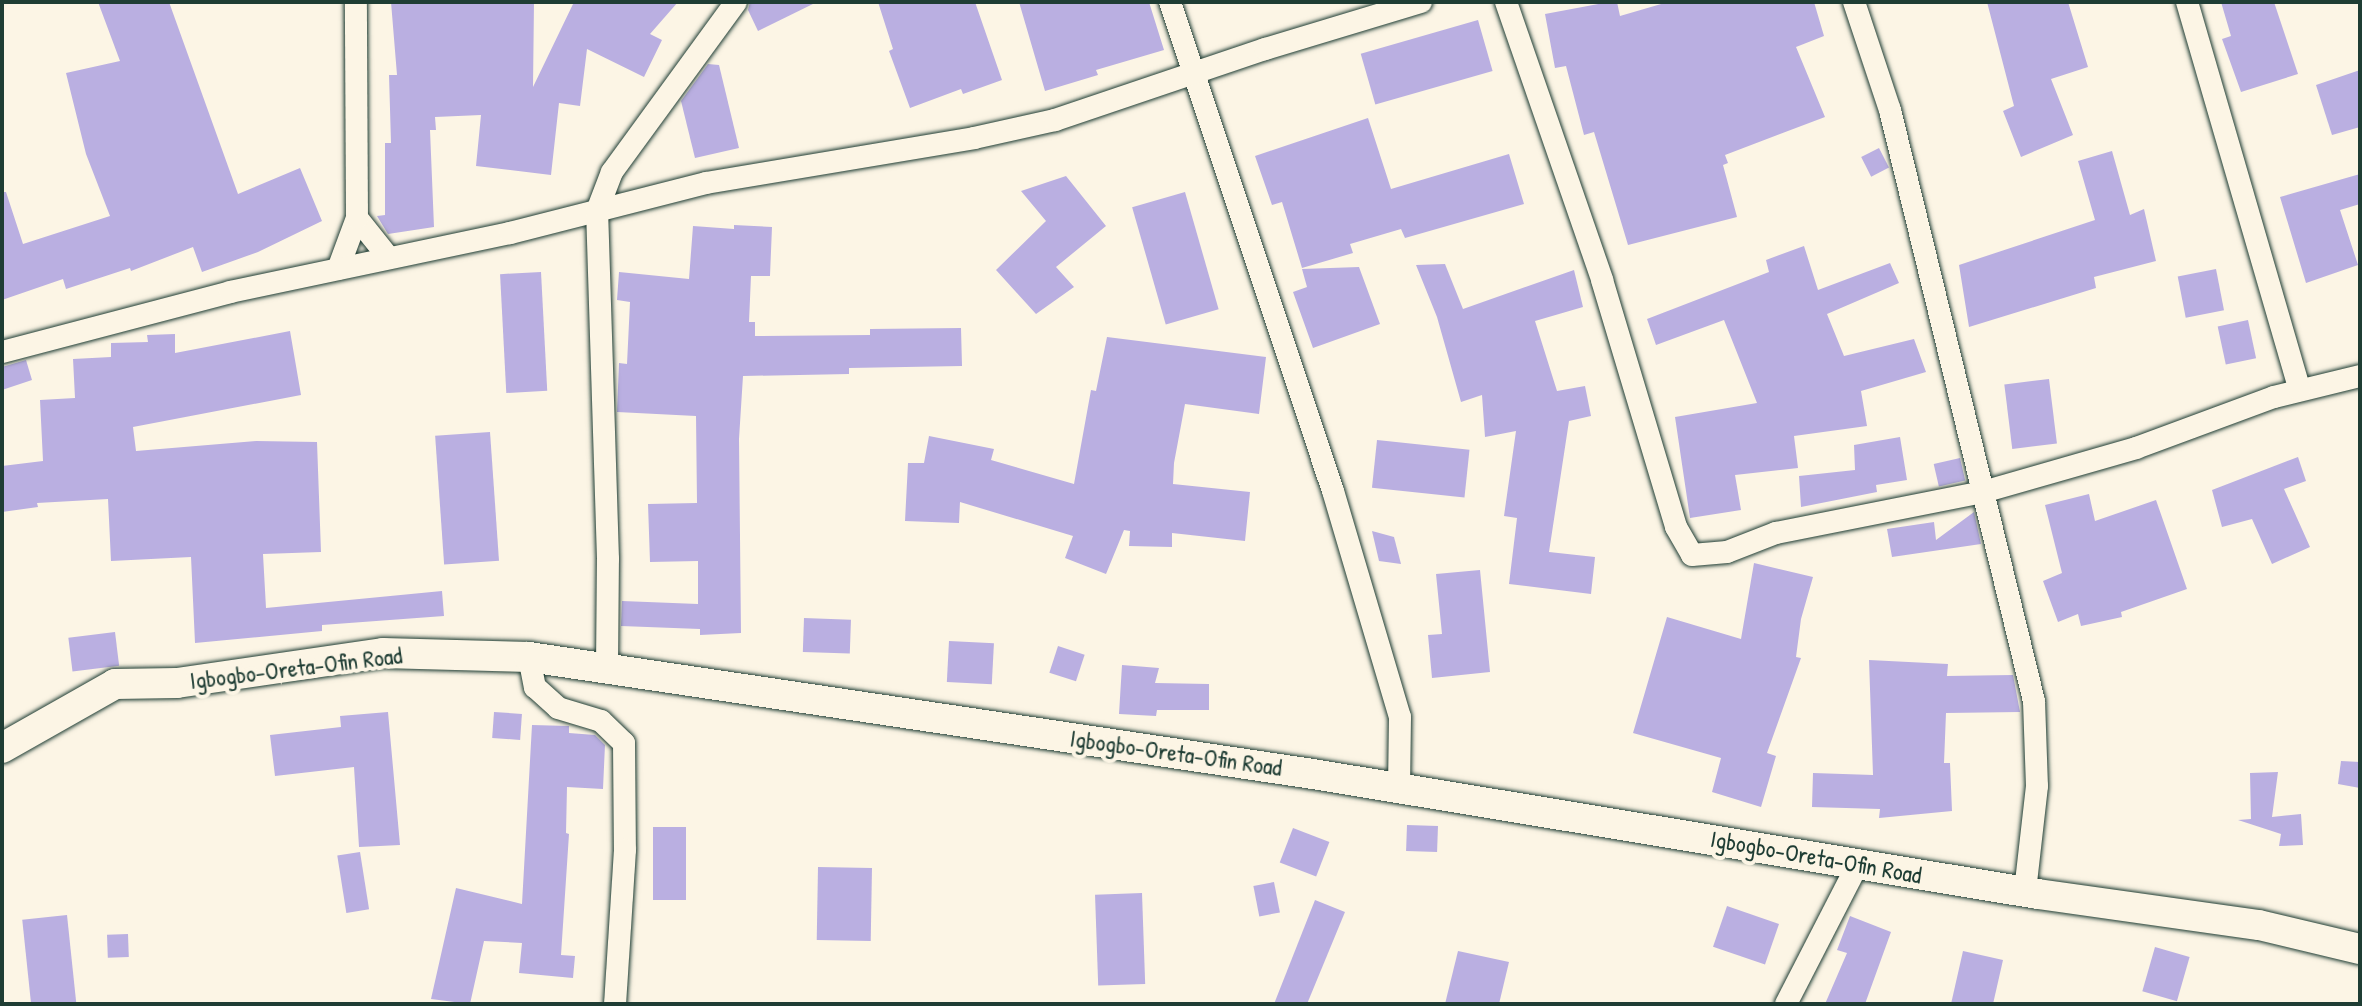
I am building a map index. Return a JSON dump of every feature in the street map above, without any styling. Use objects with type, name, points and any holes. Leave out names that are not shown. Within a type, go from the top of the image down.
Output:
[{"type":"street","points":[[338,269],[357,218],[356,2]]},
{"type":"street","points":[[607,668],[608,559],[597,211],[612,172],[736,2]]},
{"type":"street","points":[[1170,2],[1333,491],[1400,717],[1399,788]]},
{"type":"street","points":[[2,352],[230,292],[597,211],[706,183],[974,138],[1055,120],[1265,49],[1421,2]]},
{"type":"street","points":[[1506,2],[1602,280],[1676,527],[1692,555],[1727,552],[1776,533],[1983,492],[2136,448],[2300,390],[2360,376]]},
{"type":"street","points":[[1854,2],[1890,110],[2034,701],[2037,786],[2025,892]]},
{"type":"street","points":[[2187,2],[2300,390]]},
{"type":"street","points":[[357,218],[389,258]]},
{"type":"street","name":"Igbogbo-Oreta-Ofin Road","points":[[2,748],[115,684],[177,683],[383,653],[529,657],[1399,788],[2025,892],[2259,925],[2360,949]]},
{"type":"street","points":[[529,657],[535,687],[558,708],[601,721],[624,743],[625,850],[615,1004]]},
{"type":"street","points":[[1786,1004],[1858,864]]},
{"type":"building","points":[[98,2],[169,2],[238,194],[300,168],[322,221],[258,252],[202,272],[193,247],[131,271],[130,268],[66,289],[63,279],[2,300],[2,192],[6,192],[23,244],[110,216],[86,154],[66,73],[120,61]]},
{"type":"building","points":[[391,2],[534,2],[533,87],[574,2],[678,2],[650,34],[662,40],[644,77],[587,49],[580,106],[559,103],[551,175],[476,166],[481,115],[435,117],[436,130],[430,130],[434,227],[388,234],[377,216],[385,215],[385,143],[391,143],[389,75],[397,75]]},
{"type":"building","points":[[750,2],[817,2],[758,31],[748,10]]},
{"type":"building","points":[[878,2],[975,2],[1002,80],[963,94],[961,89],[910,108],[889,51],[893,49]]},
{"type":"building","points":[[1019,2],[1149,2],[1164,50],[1096,70],[1098,75],[1045,91]]},
{"type":"building","points":[[1617,2],[1620,16],[1668,2],[1814,2],[1824,36],[1796,47],[1825,117],[1725,155],[1728,163],[1723,165],[1737,217],[1628,245],[1594,132],[1584,135],[1566,66],[1555,68],[1545,14]]},
{"type":"building","points":[[1987,2],[2068,2],[2088,67],[2051,79],[2073,135],[2021,157],[2003,111],[2014,106]]},
{"type":"building","points":[[2221,2],[2274,2],[2298,74],[2241,92],[2222,39],[2231,36]]},
{"type":"building","points":[[1478,20],[1493,71],[1375,105],[1361,54]]},
{"type":"building","points":[[708,64],[719,65],[739,148],[695,158],[681,101]]},
{"type":"building","points":[[2360,70],[2360,127],[2332,135],[2316,85]]},
{"type":"building","points":[[1368,118],[1391,189],[1509,154],[1524,204],[1405,238],[1401,229],[1350,244],[1353,253],[1302,268],[1282,202],[1272,205],[1255,156]]},
{"type":"building","points":[[1879,148],[1889,168],[1871,177],[1861,157]]},
{"type":"building","points":[[2112,151],[2130,215],[2144,209],[2156,261],[2094,277],[2096,288],[1969,327],[1959,265],[2095,220],[2078,161]]},
{"type":"building","points":[[2360,174],[2360,204],[2340,210],[2358,265],[2306,283],[2280,197]]},
{"type":"building","points":[[1066,176],[1106,226],[1056,267],[1074,287],[1036,314],[996,270],[1046,221],[1021,191]]},
{"type":"building","points":[[1185,192],[1219,309],[1166,324],[1132,207]]},
{"type":"building","points":[[734,225],[772,227],[770,276],[751,276],[749,322],[755,322],[755,336],[870,335],[870,329],[961,328],[962,366],[849,368],[849,374],[743,376],[739,439],[741,633],[700,635],[700,629],[621,626],[622,601],[698,604],[698,561],[650,562],[648,504],[697,503],[696,416],[617,412],[619,363],[627,364],[630,302],[617,300],[619,272],[689,279],[693,226],[734,229]]},
{"type":"building","points":[[1804,246],[1818,290],[1890,263],[1899,283],[1827,314],[1844,356],[1914,339],[1926,372],[1861,391],[1867,426],[1794,436],[1798,468],[1735,475],[1741,510],[1690,518],[1675,417],[1757,403],[1724,320],[1656,345],[1647,319],[1769,272],[1766,260]]},
{"type":"building","points":[[1445,264],[1463,309],[1574,270],[1583,307],[1535,321],[1557,391],[1585,386],[1591,416],[1569,421],[1549,552],[1595,557],[1591,594],[1509,584],[1517,518],[1504,516],[1516,431],[1485,437],[1482,395],[1461,402],[1437,317],[1416,265]]},
{"type":"building","points":[[1359,267],[1380,324],[1313,348],[1293,292],[1307,287],[1302,269]]},
{"type":"building","points":[[2216,269],[2224,310],[2186,318],[2178,276]]},
{"type":"building","points":[[541,272],[547,391],[506,393],[500,274]]},
{"type":"building","points":[[2248,320],[2256,358],[2226,365],[2218,326]]},
{"type":"building","points":[[290,331],[301,395],[133,427],[136,451],[256,441],[317,442],[321,552],[263,554],[266,608],[442,591],[444,616],[322,625],[322,631],[195,643],[191,557],[111,561],[108,499],[37,503],[38,507],[2,512],[2,466],[43,461],[40,400],[75,398],[73,359],[111,357],[111,343],[148,342],[147,335],[175,334],[175,353]]},
{"type":"building","points":[[1107,337],[1266,357],[1259,414],[1185,404],[1174,463],[1173,484],[1250,492],[1245,541],[1172,533],[1172,547],[1129,546],[1130,531],[1124,530],[1106,574],[1065,558],[1073,536],[960,502],[959,523],[905,521],[908,463],[924,463],[929,436],[994,449],[991,460],[1074,484],[1091,390],[1096,391]]},
{"type":"building","points":[[26,360],[32,380],[2,390],[2,367]]},
{"type":"building","points":[[2049,379],[2057,444],[2012,449],[2004,384]]},
{"type":"building","points":[[490,432],[499,561],[444,565],[435,436]]},
{"type":"building","points":[[1900,437],[1907,480],[1876,485],[1877,492],[1801,507],[1799,476],[1855,470],[1854,445]]},
{"type":"building","points":[[1377,440],[1469,450],[1464,497],[1372,488]]},
{"type":"building","points":[[2298,457],[2306,481],[2284,489],[2310,547],[2272,564],[2252,519],[2222,527],[2212,490]]},
{"type":"building","points":[[1960,458],[1965,480],[1939,486],[1934,464]]},
{"type":"building","points":[[2089,494],[2095,521],[2156,500],[2187,589],[2121,612],[2122,617],[2081,626],[2078,614],[2058,622],[2043,581],[2062,573],[2045,505]]},
{"type":"building","points":[[1974,512],[1981,544],[1892,557],[1887,529],[1934,522],[1936,540]]},
{"type":"building","points":[[1372,531],[1394,537],[1401,564],[1379,561]]},
{"type":"building","points":[[1754,563],[1813,577],[1801,619],[1796,657],[1801,658],[1767,753],[1776,756],[1761,807],[1712,792],[1721,758],[1633,733],[1667,617],[1741,639]]},
{"type":"building","points":[[1480,570],[1490,672],[1432,678],[1428,635],[1442,634],[1436,574]]},
{"type":"building","points":[[804,618],[851,620],[850,654],[803,652]]},
{"type":"building","points":[[115,632],[119,666],[72,671],[68,638]]},
{"type":"building","points":[[949,641],[994,643],[992,684],[947,682]]},
{"type":"building","points":[[1058,646],[1085,655],[1076,681],[1049,673]]},
{"type":"building","points":[[1869,660],[1948,664],[1947,676],[2013,675],[2020,712],[1946,713],[1944,763],[1950,763],[1952,811],[1879,818],[1880,809],[1812,807],[1813,773],[1873,775]]},
{"type":"building","points":[[1122,665],[1159,668],[1155,683],[1209,684],[1209,710],[1157,710],[1156,716],[1119,714]]},
{"type":"building","points":[[388,712],[400,845],[359,847],[354,767],[275,776],[270,735],[341,727],[340,716]]},
{"type":"building","points":[[494,712],[522,714],[520,740],[492,738]]},
{"type":"building","points":[[532,725],[569,726],[569,733],[595,735],[605,745],[603,789],[567,787],[566,833],[569,834],[561,955],[575,956],[573,978],[519,973],[522,943],[484,941],[470,1004],[431,999],[456,888],[522,904]]},
{"type":"building","points":[[2341,761],[2360,762],[2360,788],[2338,784]]},
{"type":"building","points":[[2278,772],[2272,817],[2301,814],[2303,845],[2279,846],[2281,834],[2238,820],[2251,819],[2250,773]]},
{"type":"building","points":[[1407,825],[1438,826],[1437,852],[1406,851]]},
{"type":"building","points":[[653,827],[686,827],[686,900],[653,900]]},
{"type":"building","points":[[1293,828],[1329,842],[1316,877],[1280,863]]},
{"type":"building","points":[[360,852],[369,909],[346,913],[337,856]]},
{"type":"building","points":[[818,867],[872,868],[871,941],[817,940]]},
{"type":"building","points":[[1274,882],[1280,912],[1259,916],[1253,886]]},
{"type":"building","points":[[1142,893],[1145,984],[1098,986],[1095,895]]},
{"type":"building","points":[[1315,900],[1345,912],[1307,1004],[1274,1004]]},
{"type":"building","points":[[1727,906],[1779,924],[1765,965],[1713,947]]},
{"type":"building","points":[[67,915],[76,1004],[31,1004],[22,920]]},
{"type":"building","points":[[1850,916],[1891,932],[1865,1004],[1825,1004],[1847,953],[1837,950]]},
{"type":"building","points":[[128,934],[129,957],[108,958],[107,935]]},
{"type":"building","points":[[2155,947],[2190,957],[2177,1001],[2142,991]]},
{"type":"building","points":[[1458,951],[1509,962],[1499,1004],[1445,1004]]},
{"type":"building","points":[[1963,951],[2003,960],[1993,1004],[1951,1004]]}]
